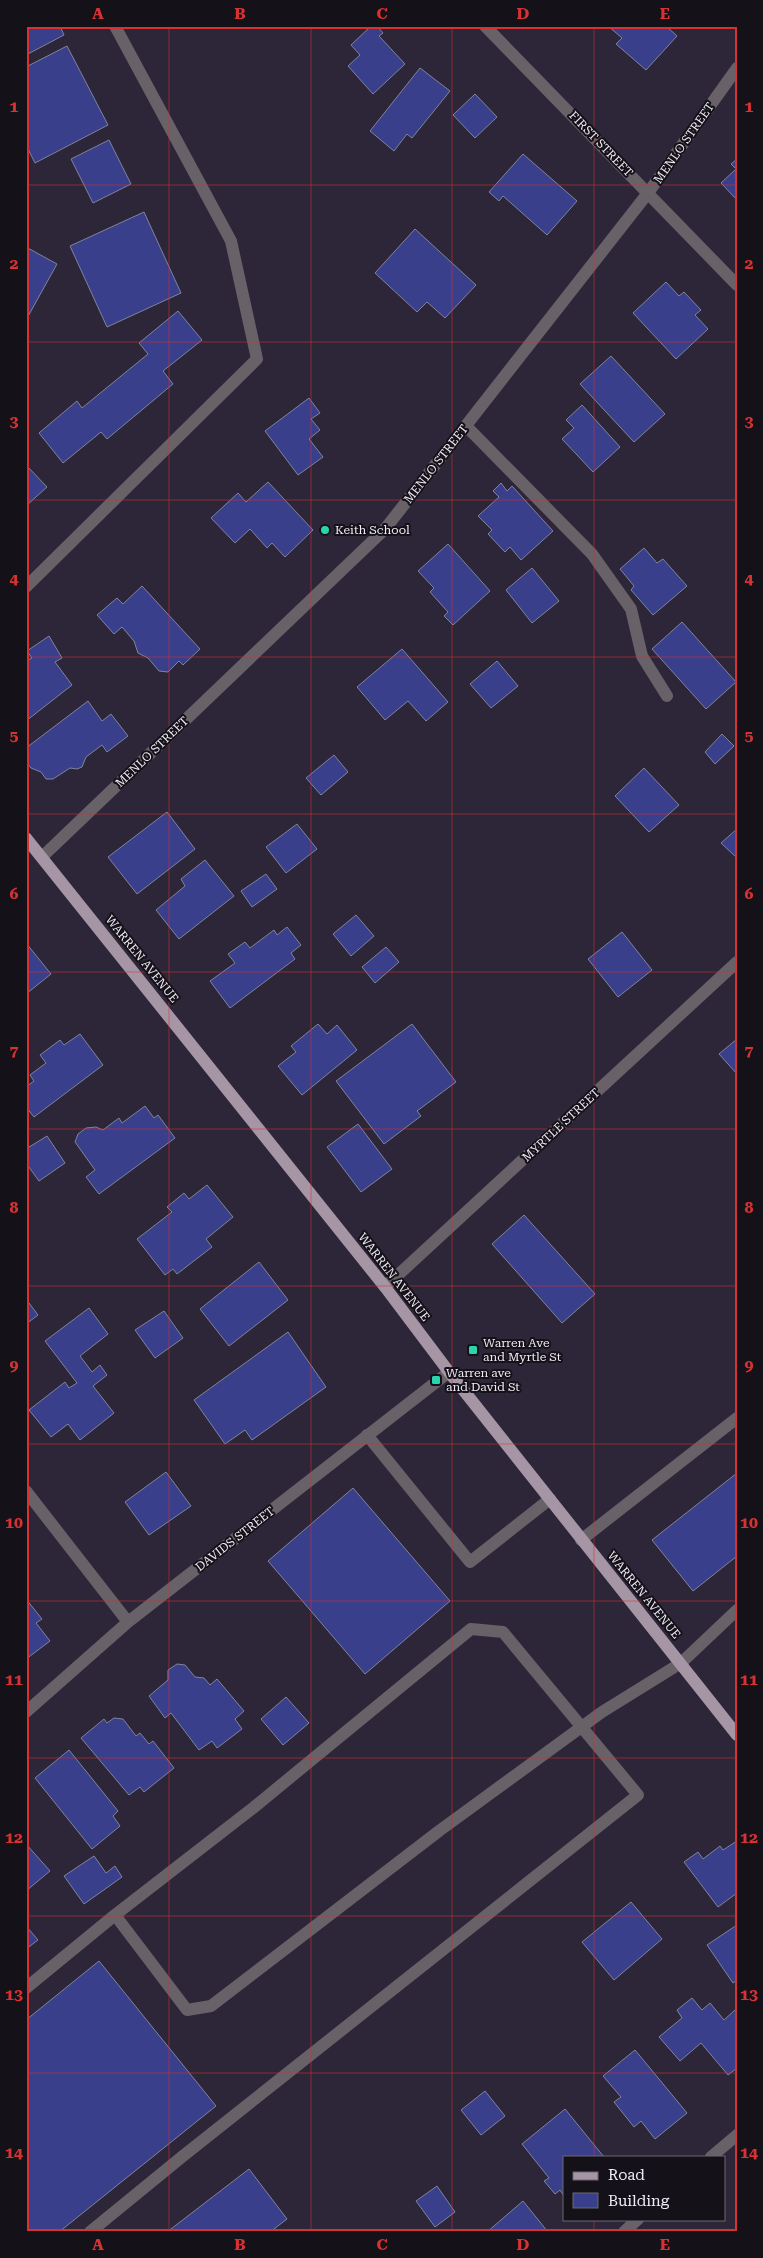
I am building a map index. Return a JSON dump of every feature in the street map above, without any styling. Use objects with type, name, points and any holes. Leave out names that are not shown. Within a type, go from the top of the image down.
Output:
[{"type":"main road","name":"WARREN AVENUE","points":[[26,838],[385,1287],[449,1372],[737,1735]]},
{"type":"street","points":[[26,587],[257,358],[231,241],[115,26]]},
{"type":"street","name":"FIRST STREET","points":[[485,26],[737,285]]},
{"type":"street","name":"MENLO STREET","points":[[42,856],[385,529],[648,193],[737,68]]},
{"type":"street","points":[[466,426],[592,554],[631,609],[642,656],[667,696]]},
{"type":"street","name":"MYRTLE STREET","points":[[385,1287],[737,962]]},
{"type":"street","name":"DAVIDS STREET","points":[[26,1712],[128,1622],[449,1372]]},
{"type":"street","points":[[581,1540],[737,1418]]},
{"type":"street","points":[[368,1435],[470,1562],[550,1499]]},
{"type":"street","points":[[26,1491],[128,1622]]},
{"type":"street","points":[[114,1915],[187,2010],[211,2006],[439,1831],[602,1712],[681,1664],[737,1610]]},
{"type":"street","points":[[26,1988],[114,1915],[254,1808],[471,1630],[503,1632],[638,1795],[90,2232]]},
{"type":"street","points":[[713,2156],[737,2135]]},
{"type":"street","points":[[624,2232],[637,2220]]},
{"type":"building","points":[[26,26],[60,26],[64,35],[26,55]]},
{"type":"building","points":[[371,26],[377,26],[383,33],[379,36],[405,64],[373,94],[348,66],[360,55],[351,45]]},
{"type":"building","points":[[608,26],[666,26],[677,36],[646,70],[616,44],[622,38]]},
{"type":"building","points":[[67,46],[108,125],[35,163],[26,145],[26,67]]},
{"type":"building","points":[[420,68],[450,91],[412,138],[407,134],[394,151],[370,131]]},
{"type":"building","points":[[475,94],[497,117],[475,138],[453,115]]},
{"type":"building","points":[[109,140],[131,184],[93,203],[71,159]]},
{"type":"building","points":[[523,154],[577,201],[547,235],[503,196],[499,201],[489,192]]},
{"type":"building","points":[[737,159],[737,200],[721,183],[736,169],[731,164]]},
{"type":"building","points":[[144,212],[181,293],[107,327],[70,246]]},
{"type":"building","points":[[415,229],[476,285],[445,318],[427,302],[417,312],[375,273]]},
{"type":"building","points":[[26,247],[57,264],[26,320]]},
{"type":"building","points":[[666,282],[679,296],[684,292],[701,310],[695,315],[708,329],[676,359],[633,313]]},
{"type":"building","points":[[178,311],[202,340],[163,371],[173,384],[107,439],[101,432],[63,463],[39,433],[77,401],[82,408],[148,354],[139,343]]},
{"type":"building","points":[[611,356],[665,414],[634,442],[580,384]]},
{"type":"building","points":[[309,398],[320,413],[311,419],[320,430],[309,439],[323,457],[298,475],[265,431]]},
{"type":"building","points":[[582,405],[620,447],[593,472],[562,439],[574,428],[566,420]]},
{"type":"building","points":[[26,465],[47,487],[26,506]]},
{"type":"building","points":[[268,482],[313,530],[285,557],[272,543],[267,548],[250,529],[235,543],[211,518],[238,493],[246,502]]},
{"type":"building","points":[[501,483],[507,491],[512,486],[553,531],[521,560],[510,547],[505,552],[488,534],[492,530],[478,516],[499,497],[493,491]]},
{"type":"building","points":[[448,544],[490,591],[453,625],[444,616],[448,612],[430,592],[434,588],[418,571]]},
{"type":"building","points":[[644,548],[657,563],[663,559],[687,586],[653,615],[631,590],[634,586],[620,569]]},
{"type":"building","points":[[532,568],[559,601],[532,623],[506,590]]},
{"type":"building","points":[[142,586],[200,649],[183,665],[179,661],[168,672],[159,671],[148,658],[138,653],[134,641],[122,627],[114,634],[97,615],[117,598],[123,604]]},
{"type":"building","points":[[682,622],[736,682],[706,709],[652,649]]},
{"type":"building","points":[[49,636],[62,658],[55,662],[72,685],[26,721],[26,661],[32,658],[27,651]]},
{"type":"building","points":[[402,649],[448,702],[426,721],[408,701],[385,720],[357,687]]},
{"type":"building","points":[[497,661],[518,686],[491,708],[470,684]]},
{"type":"building","points":[[88,701],[102,721],[111,714],[128,736],[107,752],[102,745],[86,757],[82,767],[77,769],[70,768],[53,779],[46,779],[41,772],[31,768],[26,762],[26,748]]},
{"type":"building","points":[[722,734],[734,746],[715,764],[705,752]]},
{"type":"building","points":[[334,755],[348,772],[321,795],[306,778]]},
{"type":"building","points":[[644,768],[679,805],[649,832],[615,796]]},
{"type":"building","points":[[167,812],[195,849],[137,894],[108,857]]},
{"type":"building","points":[[297,824],[317,849],[286,873],[266,847]]},
{"type":"building","points":[[737,829],[737,858],[721,843]]},
{"type":"building","points":[[205,860],[234,896],[179,939],[156,910],[185,886],[181,879]]},
{"type":"building","points":[[266,874],[277,889],[252,907],[241,891]]},
{"type":"building","points":[[356,915],[374,936],[351,956],[333,934]]},
{"type":"building","points":[[287,927],[301,945],[291,953],[295,959],[230,1008],[210,981],[235,963],[228,954],[245,942],[250,948],[274,930],[277,935]]},
{"type":"building","points":[[622,932],[652,970],[618,997],[588,959]]},
{"type":"building","points":[[26,943],[51,974],[26,994]]},
{"type":"building","points":[[386,947],[399,962],[375,983],[362,967]]},
{"type":"building","points":[[318,1024],[327,1034],[337,1025],[357,1050],[302,1095],[278,1066],[296,1052],[291,1046]]},
{"type":"building","points":[[412,1024],[456,1082],[417,1111],[421,1116],[384,1144],[336,1081]]},
{"type":"building","points":[[80,1034],[103,1065],[34,1117],[26,1107],[26,1087],[34,1081],[30,1075],[46,1063],[40,1055],[60,1040],[64,1045]]},
{"type":"building","points":[[737,1039],[737,1074],[719,1054]]},
{"type":"building","points":[[145,1106],[154,1118],[158,1115],[175,1138],[99,1194],[86,1177],[95,1170],[75,1142],[78,1134],[86,1128],[96,1127],[103,1130],[119,1118],[122,1123]]},
{"type":"building","points":[[358,1124],[392,1169],[361,1192],[327,1147]]},
{"type":"building","points":[[47,1136],[65,1163],[39,1181],[26,1163],[26,1149]]},
{"type":"building","points":[[207,1185],[233,1217],[206,1239],[212,1247],[177,1274],[173,1269],[165,1275],[137,1239],[172,1212],[167,1207],[184,1193],[189,1199]]},
{"type":"building","points":[[524,1215],[595,1294],[562,1323],[492,1244]]},
{"type":"building","points":[[259,1262],[288,1300],[229,1346],[200,1309]]},
{"type":"building","points":[[26,1299],[38,1315],[26,1324]]},
{"type":"building","points":[[89,1308],[108,1334],[80,1356],[92,1372],[100,1365],[107,1375],[93,1386],[114,1413],[80,1440],[68,1424],[51,1437],[29,1410],[65,1382],[69,1388],[77,1383],[45,1341]]},
{"type":"building","points":[[164,1311],[183,1338],[155,1358],[135,1330]]},
{"type":"building","points":[[288,1332],[326,1387],[252,1440],[245,1430],[225,1444],[194,1400]]},
{"type":"building","points":[[166,1472],[191,1506],[149,1535],[125,1502]]},
{"type":"building","points":[[737,1473],[737,1556],[693,1591],[652,1540]]},
{"type":"building","points":[[353,1488],[450,1601],[365,1674],[268,1561]]},
{"type":"building","points":[[26,1599],[42,1619],[36,1623],[50,1641],[26,1659]]},
{"type":"building","points":[[177,1664],[185,1665],[195,1677],[204,1678],[210,1685],[217,1679],[244,1711],[235,1719],[242,1729],[217,1748],[212,1741],[199,1750],[171,1713],[165,1718],[149,1696],[168,1680],[168,1670]]},
{"type":"building","points":[[286,1697],[309,1723],[283,1745],[261,1719]]},
{"type":"building","points":[[114,1718],[123,1719],[136,1736],[140,1733],[149,1744],[153,1741],[174,1768],[144,1792],[140,1787],[129,1795],[81,1738],[104,1719],[107,1723]]},
{"type":"building","points":[[69,1750],[118,1811],[113,1816],[120,1826],[92,1849],[35,1778]]},
{"type":"building","points":[[737,1841],[737,1893],[718,1907],[684,1862],[698,1852],[703,1859],[720,1846],[723,1850]]},
{"type":"building","points":[[26,1844],[50,1871],[26,1891]]},
{"type":"building","points":[[94,1856],[106,1873],[115,1866],[122,1877],[84,1904],[64,1876]]},
{"type":"building","points":[[631,1902],[662,1939],[614,1980],[582,1942]]},
{"type":"building","points":[[737,1925],[737,1980],[733,1983],[707,1945]]},
{"type":"building","points":[[26,1926],[38,1940],[26,1949]]},
{"type":"building","points":[[99,1961],[216,2106],[59,2232],[26,2232],[26,2020]]},
{"type":"building","points":[[692,1998],[702,2010],[710,2003],[724,2020],[735,2010],[737,2012],[737,2068],[728,2075],[701,2043],[680,2061],[659,2037],[682,2018],[677,2010]]},
{"type":"building","points":[[635,2050],[687,2113],[655,2139],[641,2121],[634,2127],[614,2102],[621,2097],[603,2076]]},
{"type":"building","points":[[485,2091],[505,2116],[481,2135],[461,2110]]},
{"type":"building","points":[[565,2109],[603,2156],[563,2156],[563,2194],[560,2190],[555,2194],[544,2181],[549,2178],[522,2144]]},
{"type":"building","points":[[249,2169],[287,2219],[270,2232],[167,2232]]},
{"type":"building","points":[[437,2186],[455,2212],[435,2227],[416,2201]]},
{"type":"building","points":[[523,2201],[548,2232],[487,2232]]},
{"type":"place","name":"Keith School","points":[[325,530]]},
{"type":"place","name":"Warren Ave and Myrtle St","points":[[473,1350]]},
{"type":"place","name":"Warren ave and David St","points":[[436,1380]]}]
